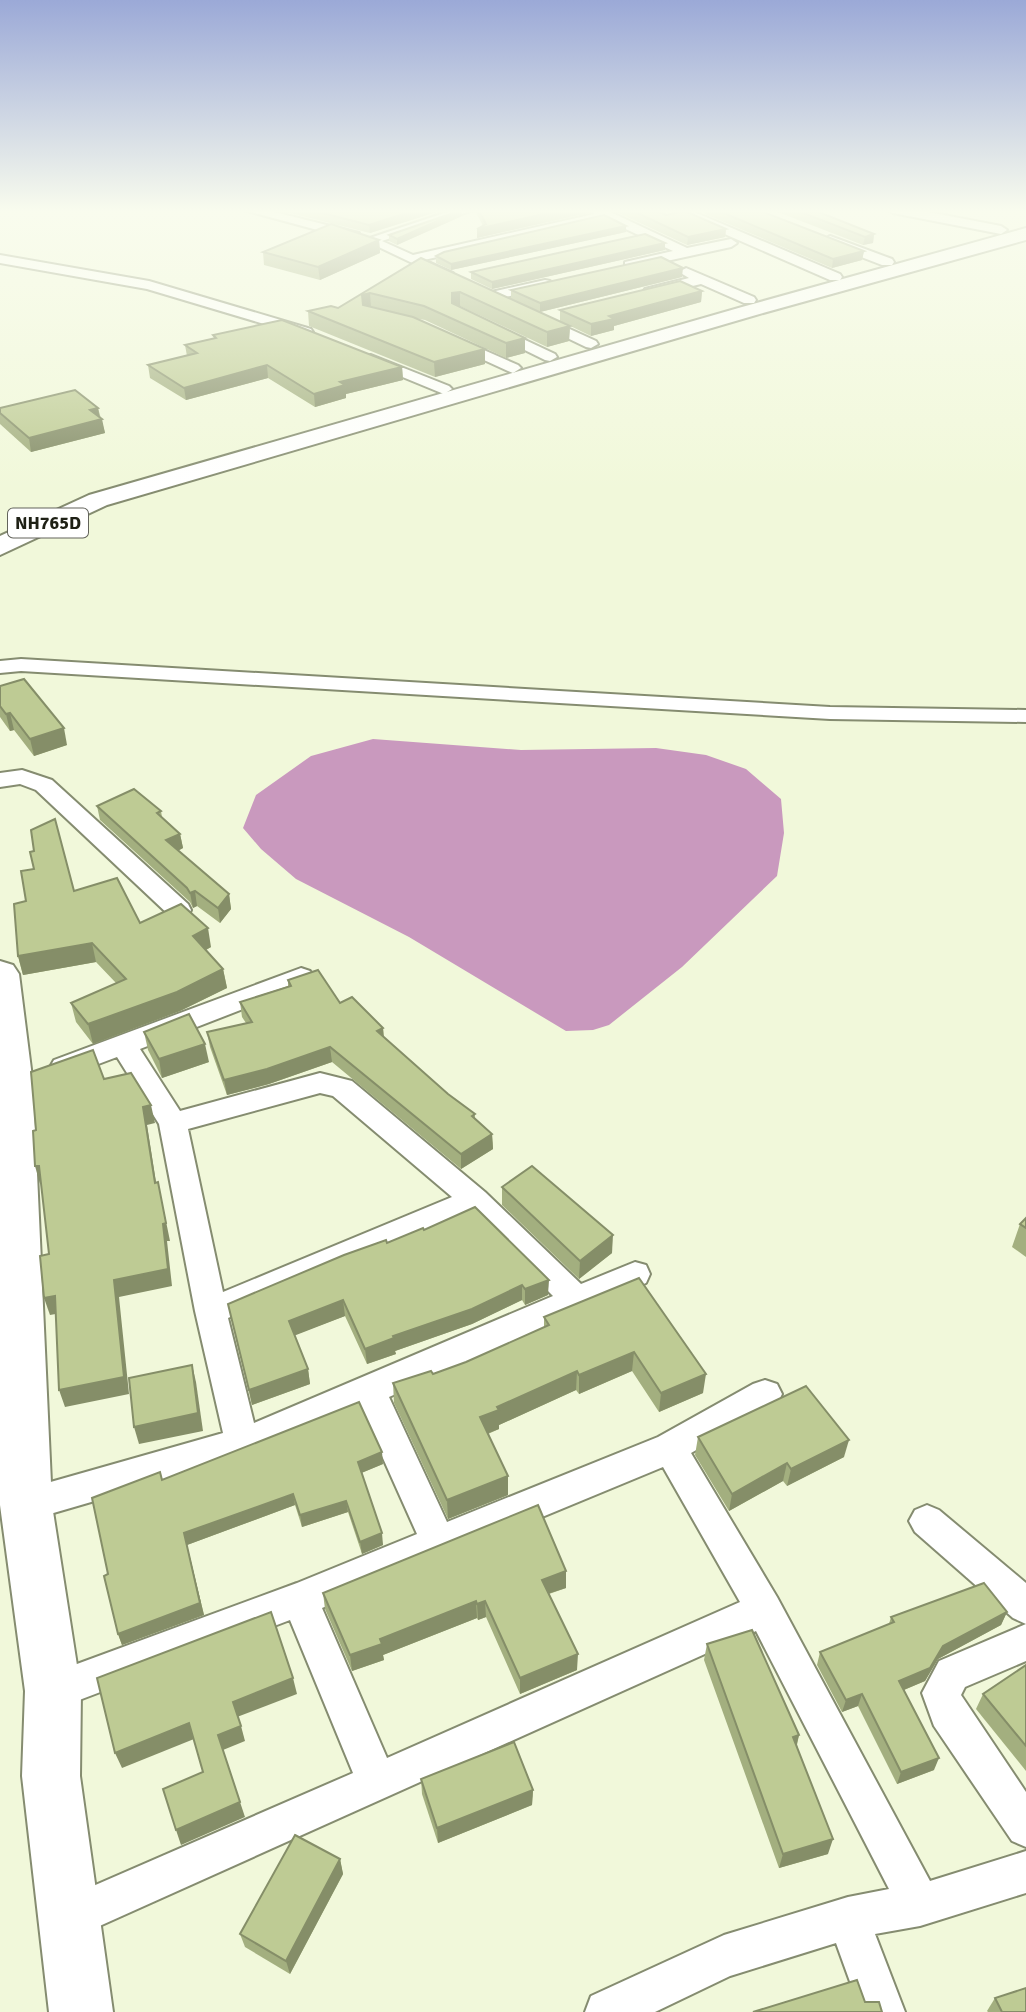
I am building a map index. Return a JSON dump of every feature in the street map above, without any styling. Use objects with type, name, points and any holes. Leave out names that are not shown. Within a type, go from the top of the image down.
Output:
[{"type":"highway","name":"NH765D","points":[[0,526],[86,496],[591,344],[739,303]]},
{"type":"highway","name":"NH765D","points":[[0,547],[27,531],[98,500],[773,303]]},
{"type":"highway","points":[[0,974],[13,1085],[26,1505],[52,1691],[51,1776],[81,2012]]},
{"type":"street","points":[[210,303],[323,339]]},
{"type":"street","points":[[505,303],[591,344]]},
{"type":"street","points":[[527,313],[564,313]]},
{"type":"street","points":[[482,323],[550,357]]},
{"type":"street","points":[[442,336],[513,368]]},
{"type":"street","points":[[360,354],[444,389]]},
{"type":"street","points":[[0,667],[22,665],[830,713],[1026,716]]},
{"type":"street","points":[[0,780],[22,777],[44,785],[179,910]]},
{"type":"street","points":[[13,1085],[124,1046],[301,977]]},
{"type":"street","points":[[124,1046],[173,1123],[211,1311],[242,1443]]},
{"type":"street","points":[[173,1123],[320,1083],[342,1088],[475,1200],[577,1300]]},
{"type":"street","points":[[211,1311],[475,1200]]},
{"type":"street","points":[[26,1505],[242,1443],[369,1391],[635,1274]]},
{"type":"street","points":[[369,1391],[438,1542]]},
{"type":"street","points":[[52,1691],[300,1599],[670,1448],[765,1394]]},
{"type":"street","points":[[670,1448],[764,1609],[920,1905]]},
{"type":"street","points":[[927,1521],[1026,1606]]},
{"type":"street","points":[[300,1599],[377,1783]]},
{"type":"street","points":[[69,1918],[764,1609]]},
{"type":"street","points":[[1026,1642],[951,1674],[941,1693],[948,1712],[1026,1827]]},
{"type":"street","points":[[607,2012],[724,1956],[848,1918],[920,1905],[1026,1872]]},
{"type":"street","points":[[848,1918],[883,2012]]},
{"type":"shaded area","points":[[373,739],[521,750],[656,748],[706,755],[746,769],[781,799],[784,833],[777,876],[682,967],[609,1025],[593,1030],[566,1031],[409,937],[296,879],[261,849],[243,828],[256,795],[311,756]]},
{"type":"building","points":[[346,303],[363,303],[413,317],[485,349],[434,362],[308,311],[331,306],[338,308]]},
{"type":"building","points":[[411,303],[452,303],[525,338],[506,343],[424,306]]},
{"type":"building","points":[[484,303],[519,303],[570,326],[547,332]]},
{"type":"building","points":[[589,303],[658,303],[609,316],[614,319],[591,324],[560,310]]},
{"type":"building","points":[[282,320],[402,367],[340,382],[345,385],[314,394],[267,365],[184,388],[148,365],[197,353],[185,345],[216,338],[213,335]]},
{"type":"building","points":[[75,390],[98,408],[90,410],[102,419],[29,438],[0,413],[0,408]]},
{"type":"building","points":[[24,679],[64,728],[30,739],[10,713],[6,714],[0,706],[0,686]]},
{"type":"building","points":[[134,789],[161,811],[157,813],[180,834],[166,840],[229,894],[218,908],[195,891],[190,893],[97,806]]},
{"type":"building","points":[[55,819],[74,891],[117,878],[140,923],[181,904],[208,928],[193,936],[223,969],[177,992],[88,1024],[71,1003],[126,979],[92,943],[18,956],[14,904],[26,901],[21,871],[34,869],[30,852],[34,851],[31,830]]},
{"type":"building","points":[[318,970],[340,1003],[352,997],[383,1028],[377,1031],[448,1094],[475,1114],[472,1116],[492,1134],[461,1154],[330,1047],[267,1069],[224,1080],[207,1032],[252,1022],[240,1002],[291,986],[288,980]]},
{"type":"building","points":[[189,1014],[205,1044],[159,1059],[144,1032]]},
{"type":"building","points":[[93,1050],[104,1079],[131,1073],[151,1105],[143,1107],[155,1183],[158,1182],[166,1223],[163,1224],[168,1269],[114,1280],[124,1377],[59,1390],[55,1296],[44,1298],[40,1256],[49,1254],[39,1166],[35,1166],[33,1131],[36,1130],[31,1072]]},
{"type":"building","points":[[532,1166],[613,1235],[580,1261],[502,1187]]},
{"type":"building","points":[[475,1207],[549,1280],[525,1289],[522,1285],[472,1309],[393,1336],[394,1338],[365,1349],[343,1300],[289,1321],[308,1369],[249,1390],[228,1304],[344,1255],[386,1240],[387,1243],[423,1228],[424,1230]]},
{"type":"building","points":[[639,1278],[706,1374],[661,1393],[634,1352],[579,1375],[577,1371],[497,1407],[499,1410],[480,1417],[508,1476],[447,1500],[393,1383],[431,1371],[433,1374],[466,1362],[549,1325],[544,1317]]},
{"type":"building","points":[[192,1365],[198,1413],[134,1427],[129,1378]]},
{"type":"building","points":[[806,1386],[849,1440],[791,1469],[787,1463],[732,1494],[698,1437]]},
{"type":"building","points":[[359,1402],[382,1452],[358,1462],[382,1533],[360,1542],[346,1501],[300,1515],[293,1494],[184,1533],[200,1603],[118,1634],[104,1576],[108,1574],[92,1498],[160,1472],[162,1480]]},
{"type":"building","points":[[538,1505],[566,1571],[542,1580],[578,1654],[520,1678],[485,1601],[477,1604],[476,1601],[380,1639],[382,1644],[350,1655],[323,1593]]},
{"type":"building","points":[[984,1583],[1007,1612],[943,1646],[930,1668],[899,1681],[939,1758],[901,1772],[862,1694],[846,1700],[820,1652],[894,1622],[891,1617]]},
{"type":"building","points":[[271,1612],[293,1678],[233,1702],[241,1726],[218,1735],[240,1802],[176,1830],[163,1789],[203,1772],[189,1723],[115,1753],[97,1678]]},
{"type":"building","points":[[752,1630],[799,1735],[793,1737],[833,1839],[783,1854],[707,1644]]},
{"type":"building","points":[[1026,1665],[1026,1746],[983,1694]]},
{"type":"building","points":[[514,1742],[533,1790],[437,1828],[421,1779]]},
{"type":"building","points":[[295,1835],[340,1859],[286,1961],[240,1934]]},
{"type":"building","points":[[857,1980],[865,2002],[879,2002],[882,2012],[753,2012]]},
{"type":"building","points":[[1026,1988],[1026,2012],[1002,2012],[995,1998]]}]
